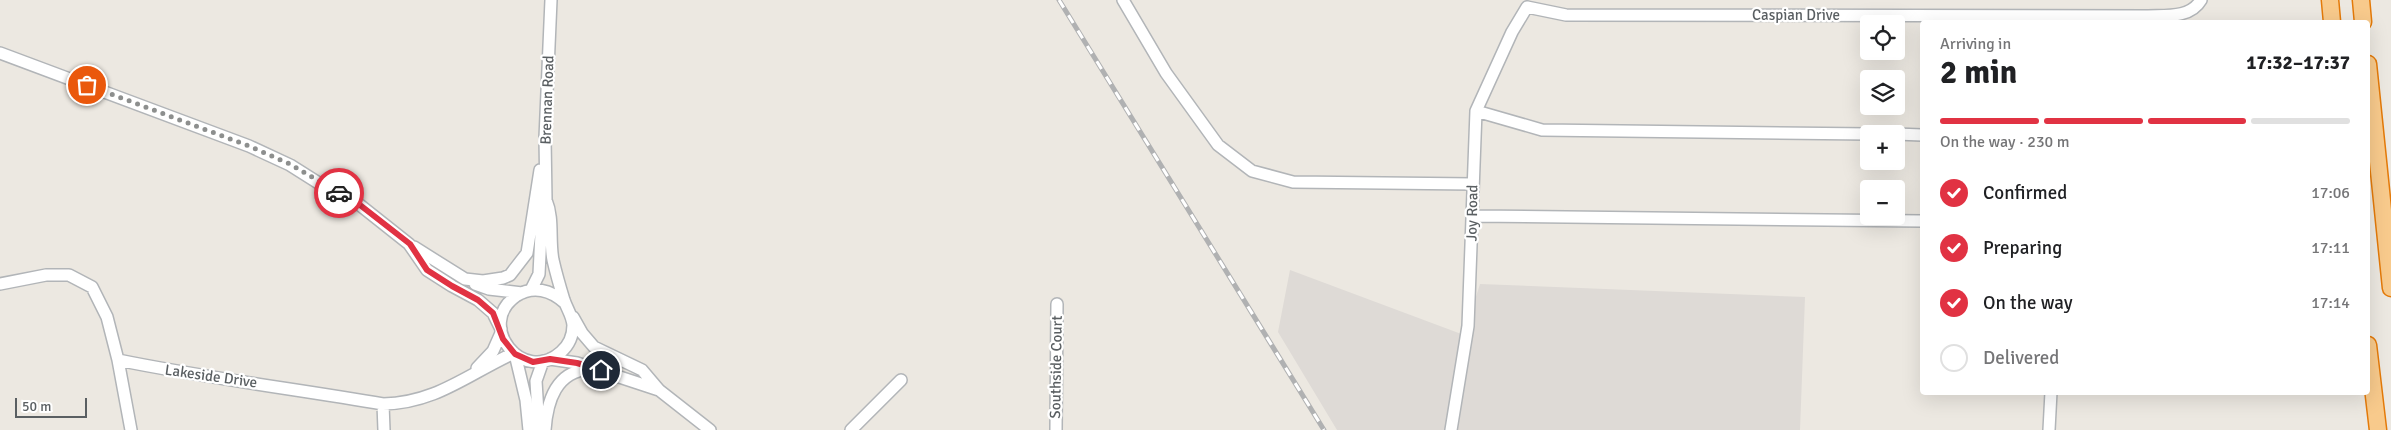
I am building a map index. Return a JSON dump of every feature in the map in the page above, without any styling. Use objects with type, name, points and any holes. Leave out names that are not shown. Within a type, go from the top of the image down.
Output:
[{"type":"highway","points":[[2330,0],[2332,20]]},
{"type":"highway","points":[[2361,0],[2363,20]]},
{"type":"highway","points":[[2370,83],[2391,288]]},
{"type":"highway","points":[[2370,362],[2378,430]]},
{"type":"street","name":"Brennan Road","points":[[526,292],[540,269],[542,214],[546,200],[545,138],[551,0]]},
{"type":"street","points":[[1123,0],[1166,73],[1218,144],[1252,171],[1293,182],[1472,184]]},
{"type":"street","points":[[2178,17],[2197,6],[2200,0]]},
{"type":"street","name":"Joy Road","points":[[1451,430],[1468,326],[1476,111],[1524,3]]},
{"type":"street","name":"Caspian Drive","points":[[1524,3],[1566,15],[2054,19],[2178,17]]},
{"type":"street","points":[[0,53],[210,130],[275,158],[328,189],[351,198],[410,244],[465,279],[489,289],[549,292],[567,306],[582,333],[594,347],[642,370],[658,390],[710,430]]},
{"type":"street","points":[[1476,111],[1542,130],[1860,134]]},
{"type":"street","points":[[1905,134],[1920,135]]},
{"type":"street","points":[[465,279],[483,281],[503,278],[510,275],[523,261],[529,246],[545,138]]},
{"type":"street","name":"Brennan Road","points":[[546,200],[550,210],[553,257],[567,306]]},
{"type":"street","points":[[1472,216],[1920,221]]},
{"type":"street","points":[[410,244],[427,270],[478,300],[493,313],[508,347],[514,354],[524,359],[577,363],[658,390]]},
{"type":"street","points":[[0,284],[46,275],[69,275],[92,287],[107,317],[118,360],[131,430]]},
{"type":"street","points":[[501,331],[504,312],[508,304],[526,292]]},
{"type":"street","name":"Southside Court","points":[[1056,430],[1057,304]]},
{"type":"street","points":[[539,430],[536,381],[546,360],[564,350],[572,335],[573,326],[567,306]]},
{"type":"street","name":"Lakeside Drive","points":[[118,360],[175,372],[256,382],[383,404],[402,404],[426,398],[455,386],[471,374],[493,351],[501,331]]},
{"type":"street","points":[[514,354],[526,400],[528,430]]},
{"type":"street","name":"Lakeside Drive","points":[[471,374],[514,354]]},
{"type":"street","points":[[545,430],[546,407],[557,385],[573,372],[598,370]]},
{"type":"street","points":[[851,430],[901,380]]},
{"type":"street","points":[[2049,430],[2051,395]]},
{"type":"street","points":[[383,404],[384,430]]},
{"type":"shaded area","points":[[1290,270],[1464,335],[1480,284],[1805,297],[1800,430],[1337,430],[1278,332]]},
{"type":"railway","points":[[1059,0],[1324,430]]},
{"type":"way so far","points":[[87,85],[249,146],[290,164],[328,189],[339,193]]},
{"type":"route","points":[[339,193],[351,198],[410,244],[427,270],[478,300],[493,313],[501,329],[503,339],[515,354],[533,362],[550,359],[577,363],[601,370]]}]
